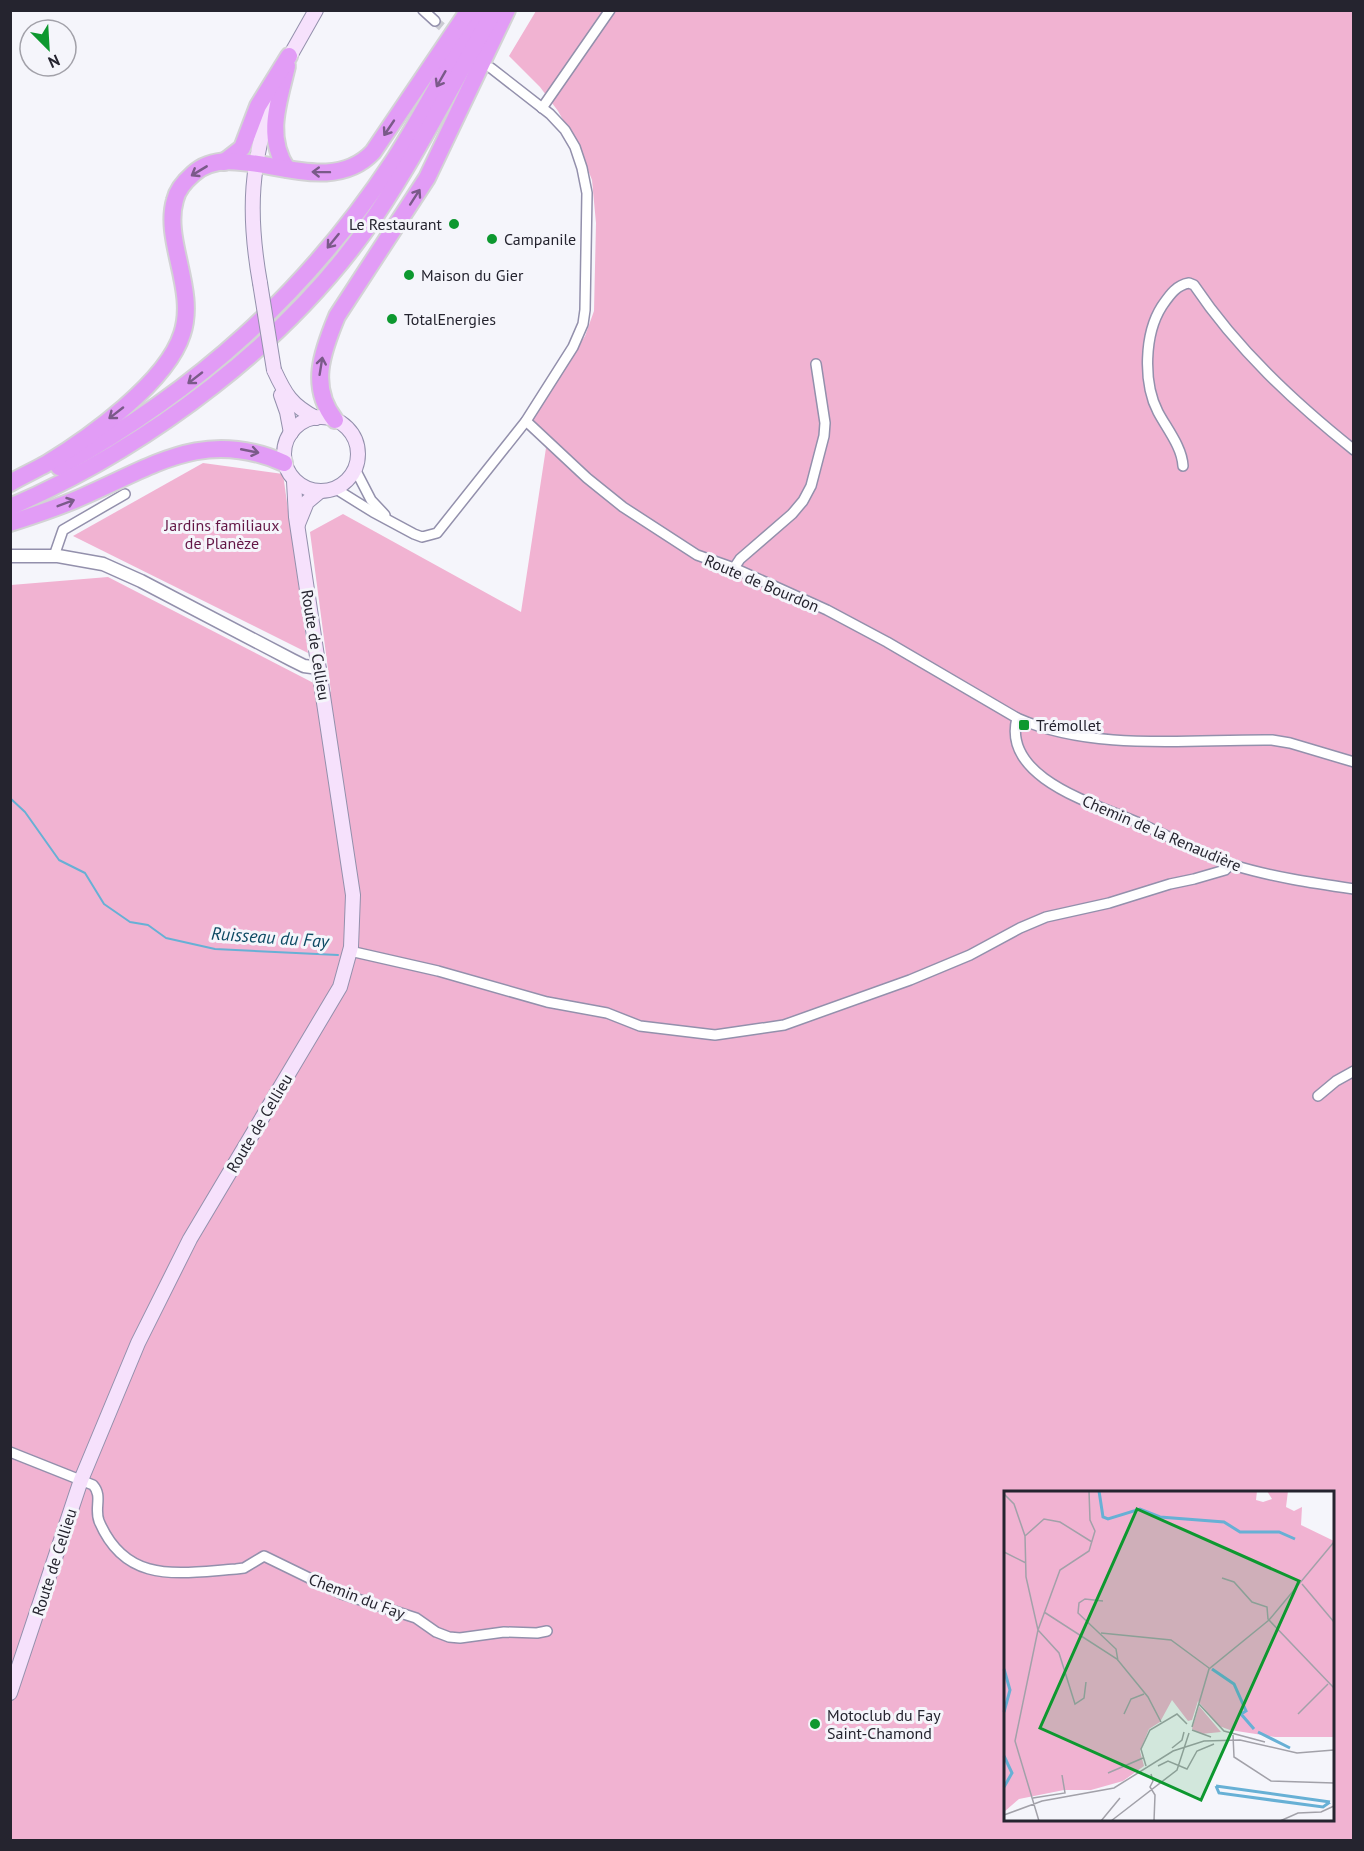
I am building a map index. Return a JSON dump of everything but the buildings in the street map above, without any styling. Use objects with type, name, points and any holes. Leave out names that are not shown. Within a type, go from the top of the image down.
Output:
[{"type":"highway","points":[[10,483],[48,463],[124,408],[159,373],[174,354],[187,314],[172,219],[175,199],[182,185],[195,172],[212,164],[230,161],[320,173],[352,169],[373,152],[469,10]]},
{"type":"highway","points":[[10,489],[84,453],[175,394],[219,360],[290,292],[346,226],[394,159],[481,10]]},
{"type":"highway","points":[[10,507],[117,453],[162,424],[218,382],[298,309],[375,217],[417,150],[495,10]]},
{"type":"highway","points":[[335,420],[326,409],[319,380],[332,327],[356,284],[428,178],[507,10]]},
{"type":"highway","points":[[224,162],[242,148],[258,106],[289,56]]},
{"type":"highway","points":[[287,169],[279,158],[274,121],[289,56]]},
{"type":"highway","points":[[10,523],[82,497],[164,459],[187,452],[239,449],[264,454],[285,463]]},
{"type":"main road","points":[[291,433],[274,370],[253,246],[251,215],[255,165],[261,133],[289,56],[316,10]]},
{"type":"main road","points":[[274,370],[284,392],[293,404],[316,418]]},
{"type":"main road","points":[[316,418],[335,420],[344,425],[355,439],[358,451],[355,469],[344,484],[336,489],[319,492],[302,487],[294,481],[285,463],[284,452],[291,433],[306,420],[316,418]]},
{"type":"main road","name":"Route de Cellieu","points":[[10,1693],[81,1480],[138,1343],[190,1239],[340,987],[350,951],[353,896],[298,526],[294,481]]},
{"type":"main road","points":[[298,526],[307,502],[319,492]]},
{"type":"street","points":[[423,10],[435,21]]},
{"type":"street","points":[[542,108],[610,10]]},
{"type":"street","points":[[336,489],[373,512],[422,537],[437,533],[527,418],[573,347],[583,324],[587,201],[582,168],[575,147],[565,130],[542,108],[491,68]]},
{"type":"street","points":[[1183,466],[1176,443],[1154,403],[1148,369],[1148,351],[1151,328],[1159,312],[1177,288],[1189,283],[1194,285],[1214,314],[1268,374],[1353,450]]},
{"type":"street","points":[[734,568],[740,559],[792,514],[803,501],[811,486],[825,436],[816,364]]},
{"type":"street","name":"Route de Bourdon","points":[[527,418],[587,478],[623,507],[697,555],[734,568],[827,610],[1036,727],[1101,739],[1272,740],[1290,743],[1353,762]]},
{"type":"street","points":[[355,469],[371,500],[392,520]]},
{"type":"street","points":[[54,556],[63,530],[125,494]]},
{"type":"street","points":[[10,556],[54,556],[103,564],[141,581],[304,666],[319,668]]},
{"type":"street","name":"Chemin de la Renaudière","points":[[1017,718],[1016,740],[1029,764],[1049,782],[1070,794],[1231,864],[1274,875],[1353,889]]},
{"type":"street","points":[[350,951],[438,971],[547,1002],[607,1013],[640,1026],[715,1035],[784,1025],[910,980],[970,955],[1046,917],[1108,903],[1226,870],[1231,864]]},
{"type":"street","points":[[1318,1096],[1353,1071]]},
{"type":"street","points":[[10,1452],[81,1480]]},
{"type":"street","name":"Chemin du Fay","points":[[81,1480],[97,1489],[96,1513],[99,1522],[120,1553],[130,1563],[141,1568],[164,1572],[236,1569],[244,1568],[264,1556],[342,1594],[416,1618],[436,1632],[449,1637],[547,1631]]},
{"type":"green space","points":[[536,11],[1353,11],[1353,1840],[11,1840],[11,585],[108,577],[331,692],[310,532],[343,514],[521,612],[546,448],[532,418],[585,336],[594,311],[596,223],[592,180],[581,152],[558,111],[540,87],[509,56]]},
{"type":"green space","name":"Jardins familiaux de Planèze","points":[[203,463],[283,474],[308,653],[73,536]]},
{"type":"waterway","name":"Ruisseau du Fay","points":[[10,798],[25,812],[59,860],[85,873],[104,904],[130,922],[148,925],[166,938],[215,949],[338,955]]},
{"type":"tunnel","points":[[435,21],[454,37]]},
{"type":"place","name":"Le Restaurant","points":[[454,224]]},
{"type":"place","name":"Campanile","points":[[492,239]]},
{"type":"place","name":"Maison du Gier","points":[[409,275]]},
{"type":"place","name":"TotalEnergies","points":[[392,319]]},
{"type":"place","name":"Trémollet","points":[[1024,725]]},
{"type":"place","name":"Motoclub du Fay Saint-Chamond","points":[[815,1724]]}]
